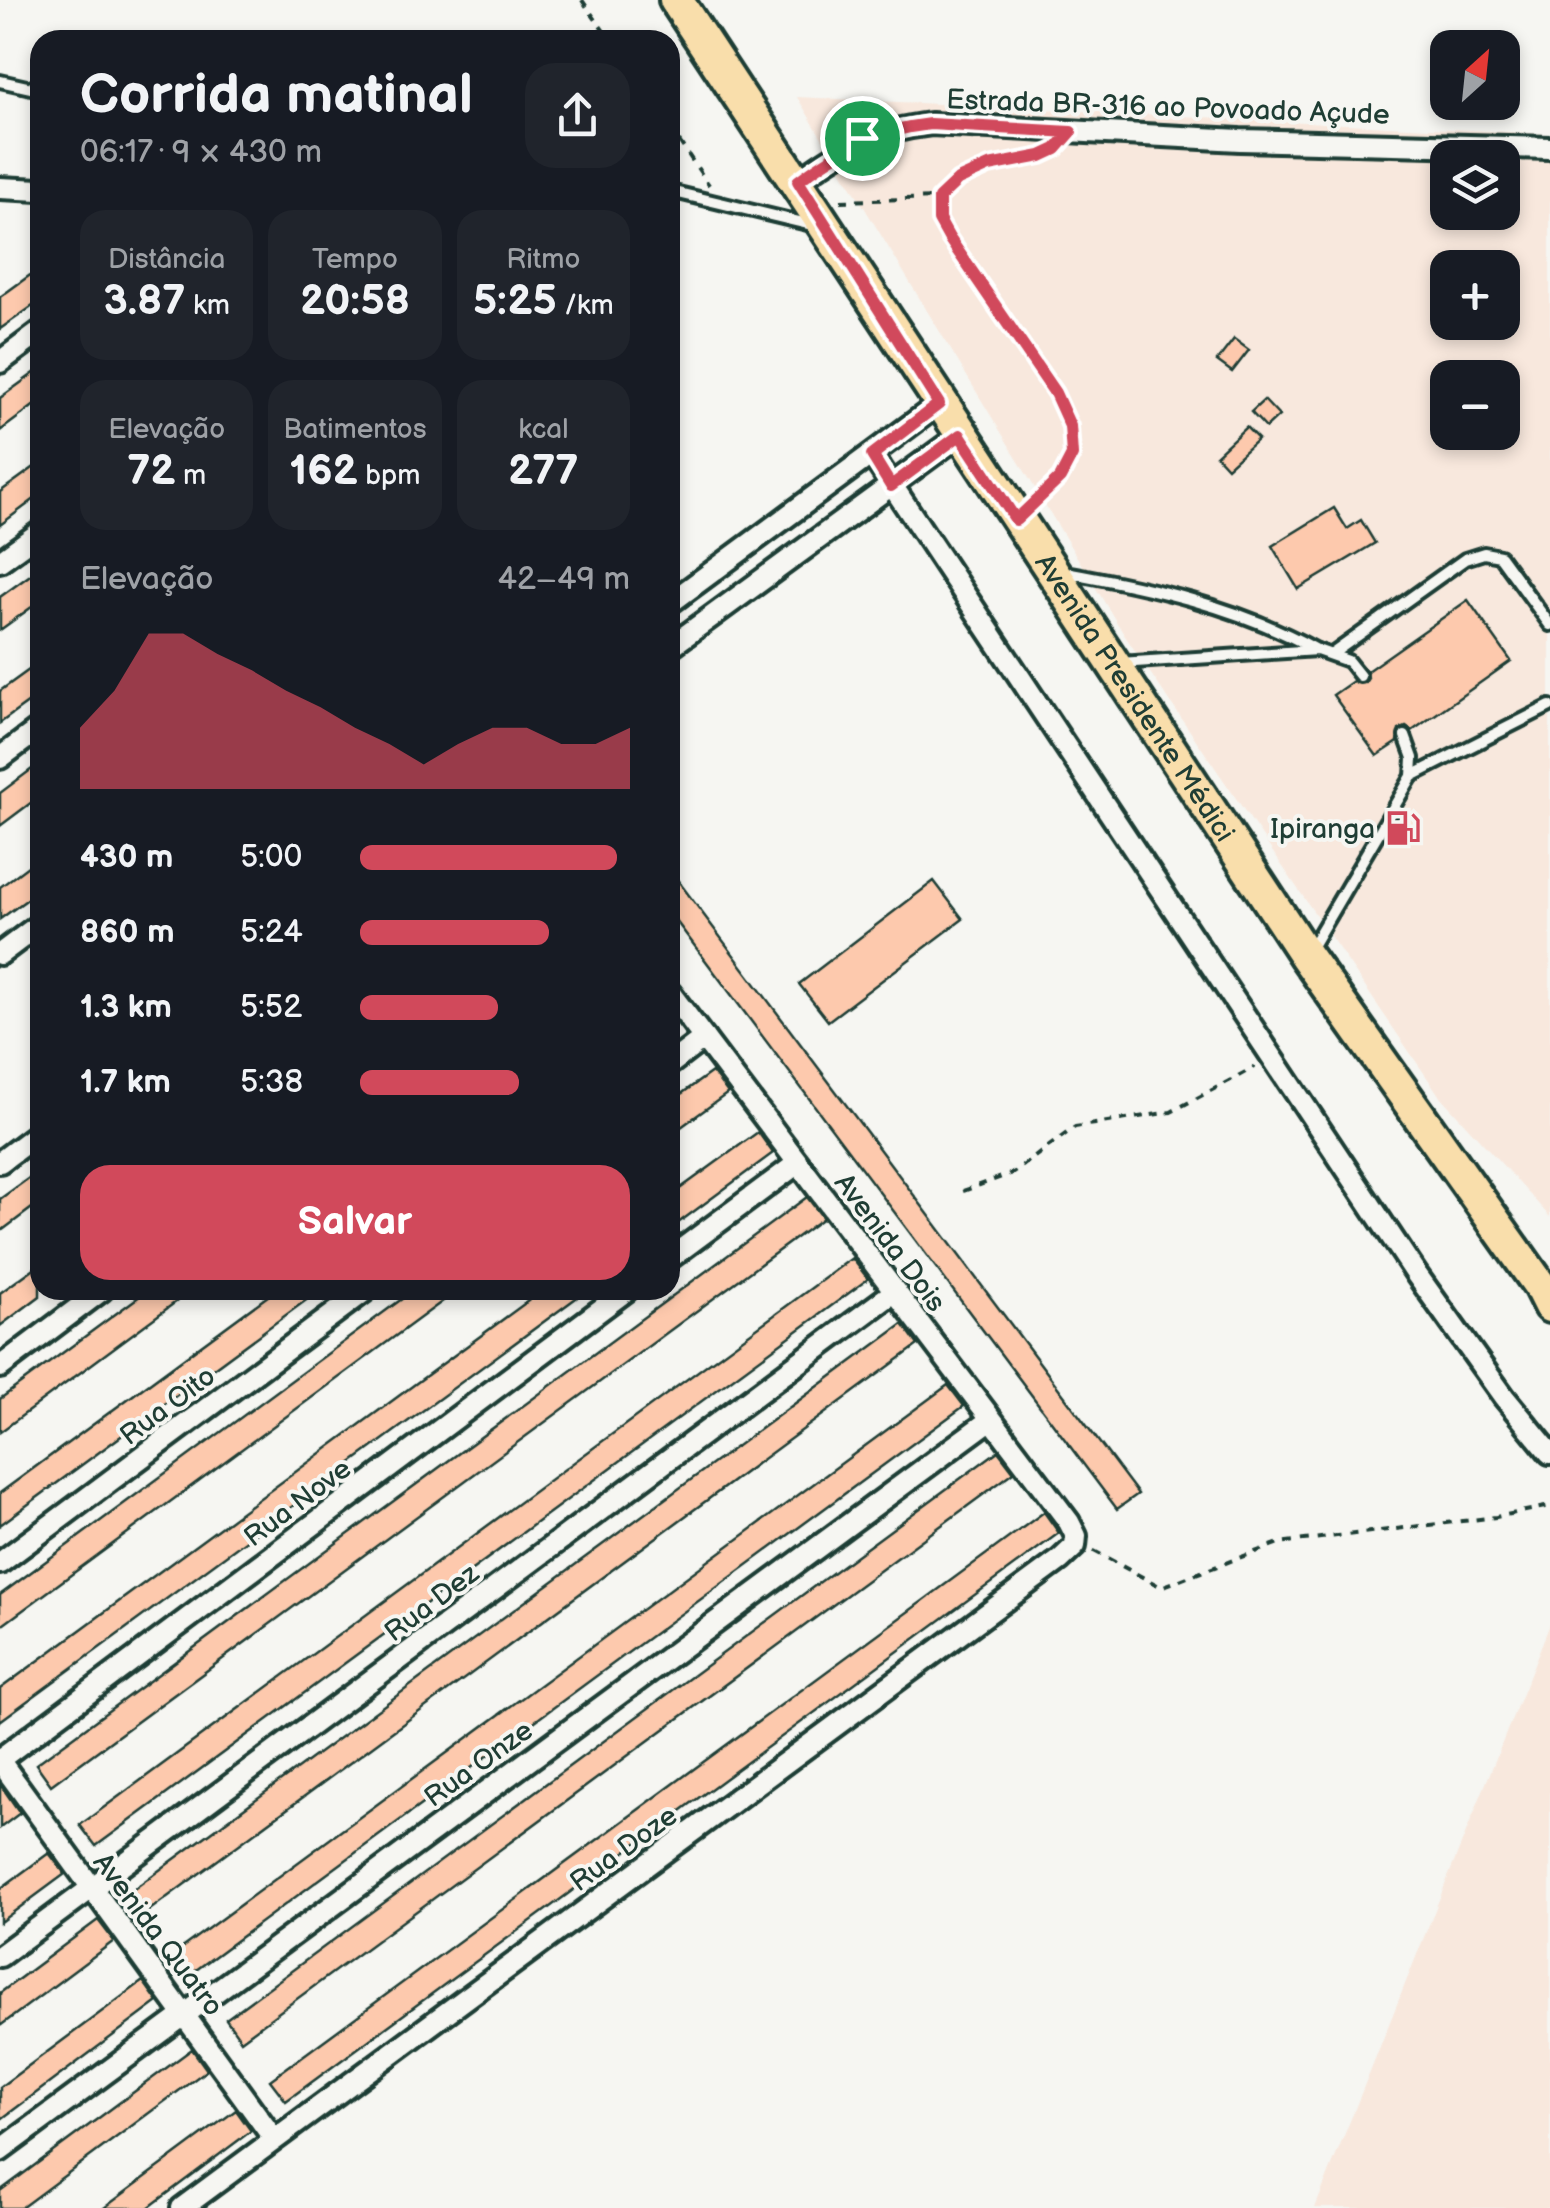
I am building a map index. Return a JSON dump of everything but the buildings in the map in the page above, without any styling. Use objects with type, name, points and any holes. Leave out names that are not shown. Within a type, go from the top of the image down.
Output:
[{"type":"main road","name":"Avenida Presidente Médici","points":[[676,0],[1306,956],[1547,1296]]},
{"type":"street","name":"Estrada BR-316 ao Povoado Açude","points":[[812,204],[840,150],[862,138],[930,124],[1550,148]]},
{"type":"street","points":[[0,188],[30,190]]},
{"type":"street","points":[[0,362],[30,340]]},
{"type":"street","points":[[680,596],[939,404]]},
{"type":"street","points":[[680,640],[960,435]]},
{"type":"street","points":[[872,455],[1417,1275],[1504,1397],[1550,1453]]},
{"type":"street","points":[[0,562],[30,540]]},
{"type":"street","points":[[0,758],[30,736]]},
{"type":"street","points":[[0,954],[30,932]]},
{"type":"street","name":"Avenida Dois","points":[[680,1006],[1073,1532]]},
{"type":"street","points":[[680,1056],[704,1038]]},
{"type":"street","points":[[0,1162],[30,1140]]},
{"type":"street","points":[[680,1251],[798,1163]]},
{"type":"street","name":"Rua Dez","points":[[0,1956],[894,1292]]},
{"type":"street","points":[[0,1366],[89,1300]]},
{"type":"street","name":"Rua Oito","points":[[0,1563],[353,1300]]},
{"type":"street","name":"Rua Nove","points":[[0,1760],[614,1300]]},
{"type":"street","name":"Rua Onze","points":[[0,2151],[990,1420]]},
{"type":"street","name":"Rua Doze","points":[[182,2208],[1060,1560],[1073,1550],[1073,1532]]},
{"type":"street","name":"Avenida Quatro","points":[[0,1760],[90,1890],[274,2139]]},
{"type":"lane","points":[[0,80],[30,88]]},
{"type":"lane","points":[[680,193],[723,206],[812,204]]},
{"type":"lane","points":[[1332,654],[1466,559],[1484,553],[1500,556],[1550,624]]},
{"type":"lane","points":[[1049,569],[1154,588],[1277,628],[1348,662],[1360,676]]},
{"type":"lane","points":[[1111,664],[1317,650]]},
{"type":"lane","points":[[1412,776],[1550,706]]},
{"type":"lane","points":[[1306,956],[1412,776],[1413,758],[1405,736]]},
{"type":"path","points":[[582,0],[603,30]]},
{"type":"path","points":[[812,204],[939,198],[958,180],[989,166],[1041,156],[1056,149],[1071,132]]},
{"type":"path","points":[[680,143],[723,206]]},
{"type":"path","points":[[939,198],[939,220],[949,238],[1055,393],[1070,426],[1072,455],[1060,478],[1016,520]]},
{"type":"path","points":[[963,1190],[1013,1173],[1076,1127],[1170,1112],[1272,1058]]},
{"type":"path","points":[[1073,1532],[1161,1586],[1279,1543],[1550,1506]]},
{"type":"shaded area","points":[[797,97],[1550,134],[1550,1217],[1439,1095],[1125,636]]},
{"type":"shaded area","points":[[1550,1624],[1550,2208],[1315,2208]]},
{"type":"place","name":"Ipiranga","points":[[1403,828]]},
{"type":"route","points":[[930,124],[1071,132],[1056,149],[1041,156],[989,166],[958,180],[939,198],[939,220],[949,238],[1055,393],[1070,426],[1072,455],[1060,478],[1016,520],[960,435],[891,486],[872,455],[939,404],[798,181],[862,138],[930,124]]}]
